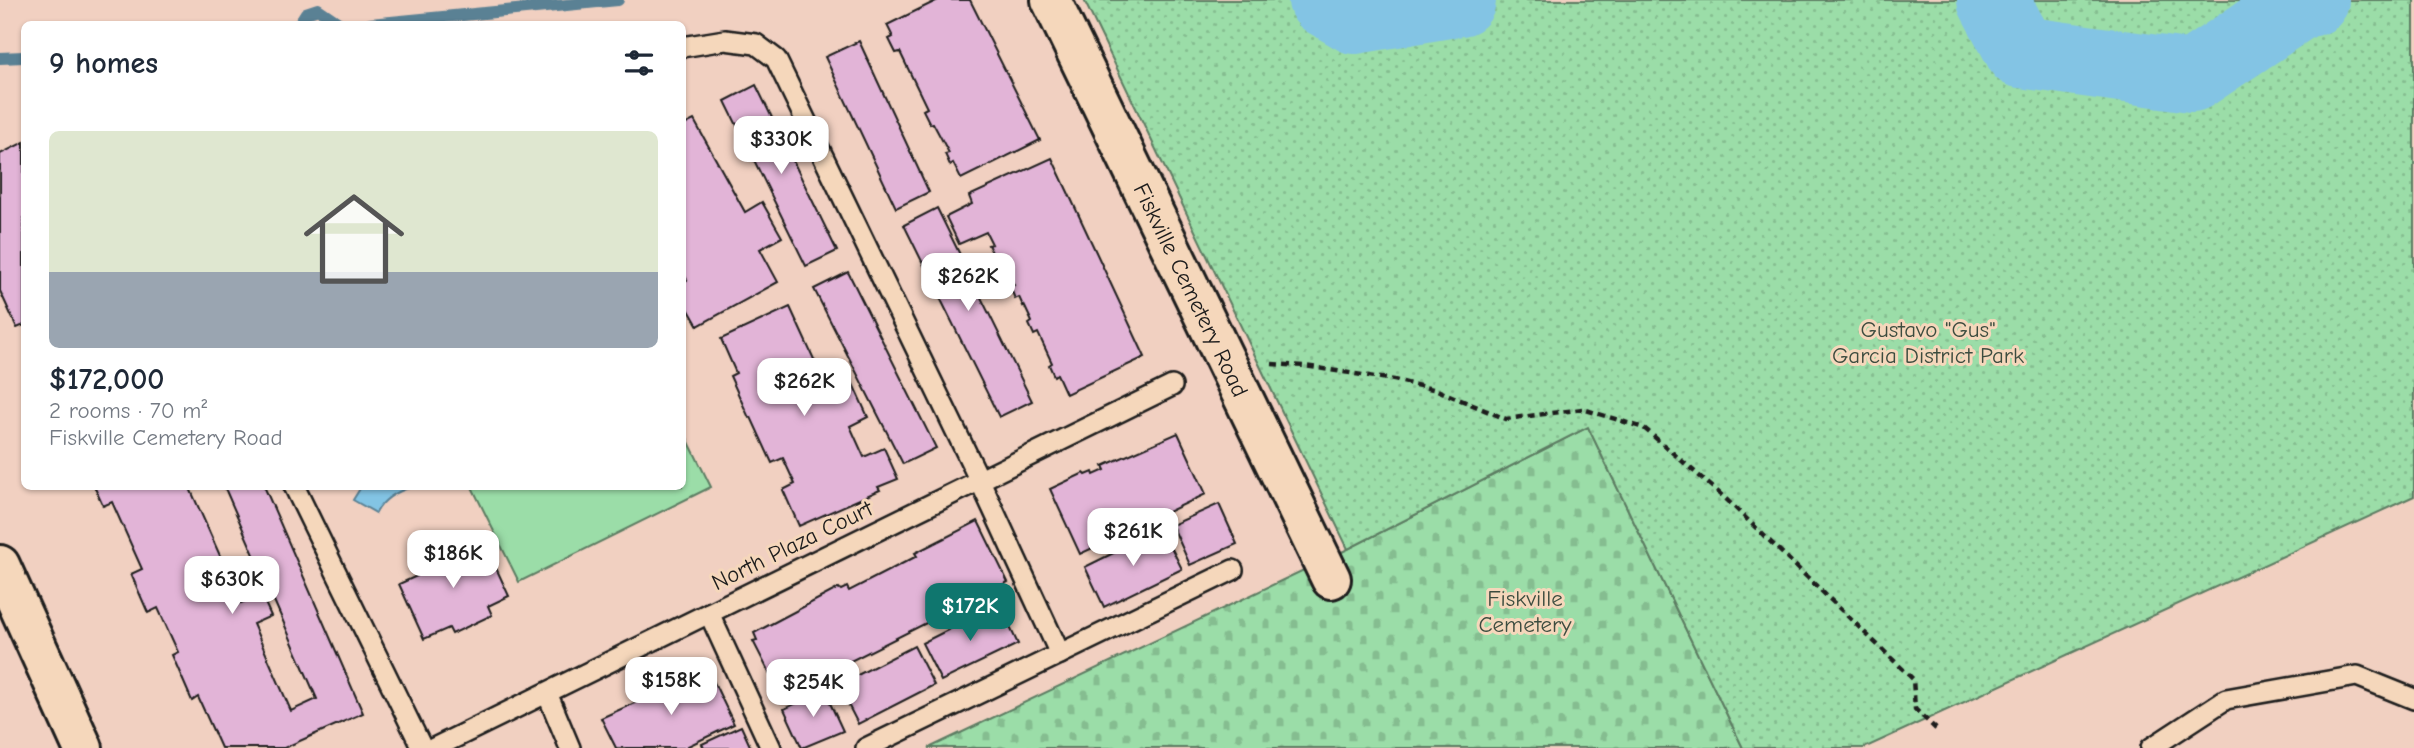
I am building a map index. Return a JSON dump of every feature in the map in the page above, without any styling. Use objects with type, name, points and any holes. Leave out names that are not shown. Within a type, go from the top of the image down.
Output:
[{"type":"street","name":"Fiskville Cemetery Road","points":[[1051,0],[1331,579]]},
{"type":"street","points":[[0,565],[83,748]]},
{"type":"lane","points":[[686,46],[725,40],[756,44],[776,59],[980,481],[1060,654]]},
{"type":"lane","name":"North Plaza Court","points":[[434,748],[1172,386]]},
{"type":"lane","points":[[296,490],[422,748]]},
{"type":"lane","points":[[866,748],[1233,570]]},
{"type":"lane","points":[[709,613],[771,748]]},
{"type":"lane","points":[[2151,748],[2226,699],[2357,676],[2414,699]]},
{"type":"lane","points":[[547,693],[570,748]]},
{"type":"path","points":[[1226,361],[1305,366],[1394,380],[1437,390],[1506,419],[1583,409],[1644,428],[1726,499],[1913,679],[1915,709],[1936,729]]},
{"type":"green space","name":"Gustavo \"Gus\" Garcia District Park","points":[[1084,0],[2414,0],[2414,496],[1864,748],[1743,748],[1588,427],[1348,549]]},
{"type":"green space","name":"Fiskville Cemetery","points":[[1588,427],[1743,748],[929,748],[1348,549]]},
{"type":"green space","points":[[686,436],[711,487],[519,582],[473,490],[686,490]]},
{"type":"water","points":[[359,490],[404,490],[391,496],[376,513],[353,500]]},
{"type":"building","points":[[938,0],[970,0],[1040,140],[961,179],[953,163],[950,165],[945,154],[949,153],[923,110],[927,108],[900,52],[896,53],[889,39],[893,37],[887,25]]},
{"type":"building","points":[[859,41],[929,192],[896,208],[825,57]]},
{"type":"building","points":[[756,85],[837,251],[806,266],[725,101]]},
{"type":"building","points":[[694,120],[745,212],[762,202],[782,237],[760,249],[778,282],[698,326],[686,305],[686,124]]},
{"type":"building","points":[[21,144],[21,326],[17,328],[0,291],[0,154]]},
{"type":"building","points":[[1052,158],[1145,357],[1066,394],[1057,374],[1054,376],[1049,365],[1052,363],[1038,333],[1034,335],[1029,324],[1032,322],[1024,305],[1019,297],[1015,299],[1010,287],[1014,285],[1005,267],[1003,269],[997,255],[994,256],[988,245],[992,244],[986,232],[959,244],[946,217],[972,204],[969,196]]},
{"type":"building","points":[[937,208],[1032,401],[999,417],[904,225]]},
{"type":"building","points":[[848,272],[936,448],[903,464],[814,289]]},
{"type":"building","points":[[790,307],[822,377],[828,382],[848,373],[868,417],[850,426],[864,457],[884,448],[898,479],[878,487],[880,490],[799,526],[783,490],[795,484],[783,458],[772,463],[751,417],[749,418],[730,376],[736,373],[721,339]]},
{"type":"building","points":[[1178,433],[1206,494],[1140,525],[1145,536],[1131,542],[1127,532],[1080,554],[1050,489],[1084,473],[1086,475],[1093,472],[1094,475],[1105,470],[1103,466]]},
{"type":"building","points":[[96,490],[191,490],[241,603],[261,594],[271,616],[253,624],[291,711],[317,699],[226,490],[266,490],[363,713],[284,748],[221,748],[198,697],[192,701],[172,655],[178,652],[158,608],[148,613],[131,574],[142,569],[112,502],[103,506]]},
{"type":"building","points":[[1219,504],[1237,544],[1190,565],[1172,525]]},
{"type":"building","points":[[978,521],[1008,582],[781,696],[753,641],[757,640],[754,633],[839,588],[841,590],[847,587],[849,591]]},
{"type":"building","points":[[1162,529],[1182,569],[1104,607],[1085,567]]},
{"type":"building","points":[[463,542],[468,552],[485,544],[509,596],[488,606],[492,615],[452,634],[449,628],[424,639],[399,584],[417,576],[412,565]]},
{"type":"building","points":[[999,604],[1018,644],[941,681],[922,643]]},
{"type":"building","points":[[914,646],[934,685],[858,724],[838,685]]},
{"type":"building","points":[[708,670],[734,724],[688,746],[689,748],[616,748],[601,718]]},
{"type":"building","points":[[824,690],[843,731],[802,748],[784,709]]},
{"type":"building","points":[[741,726],[751,748],[704,748],[702,744]]},
{"type":"waterway","points":[[401,21],[618,0]]},
{"type":"waterway","points":[[1324,0],[1355,18],[1460,0]]},
{"type":"waterway","points":[[1993,0],[2021,52],[2192,76],[2302,2],[2313,0]]},
{"type":"waterway","points":[[301,21],[306,13],[318,9],[336,21]]},
{"type":"waterway","points":[[0,58],[21,57]]}]
